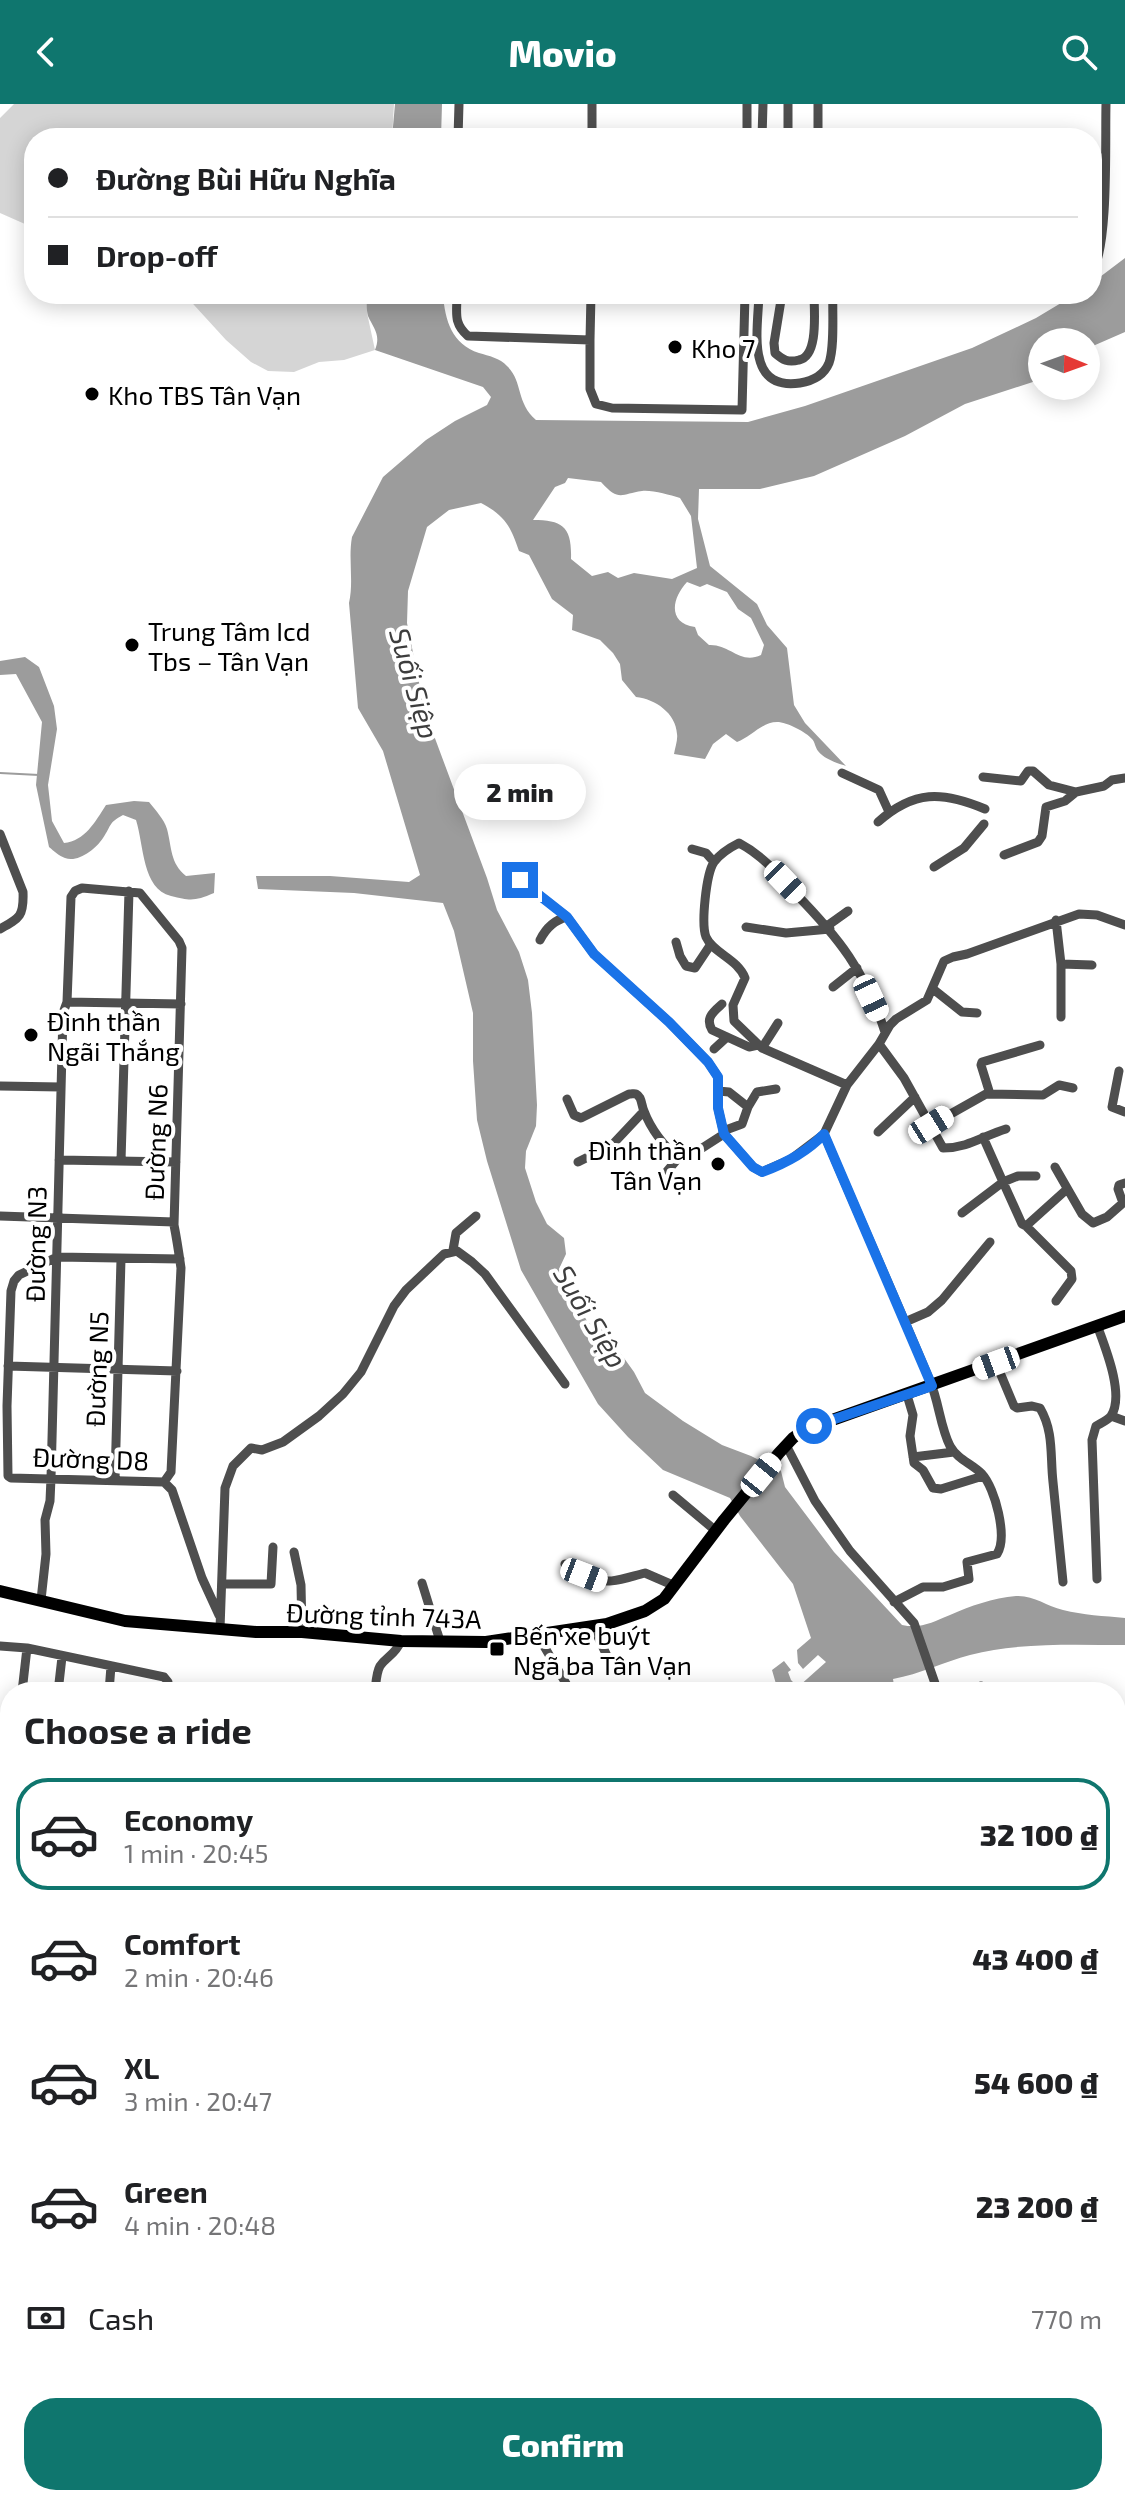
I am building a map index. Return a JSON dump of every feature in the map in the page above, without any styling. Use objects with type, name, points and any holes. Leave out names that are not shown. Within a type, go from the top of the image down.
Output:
[{"type":"main road","name":"Đường tỉnh 743A","points":[[0,1591],[125,1621],[401,1641],[486,1642],[607,1624],[645,1611],[664,1599],[720,1525],[793,1438],[814,1426],[1125,1316]]},
{"type":"street","points":[[458,128],[459,104]]},
{"type":"street","points":[[592,104],[592,128]]},
{"type":"street","points":[[747,104],[747,128]]},
{"type":"street","points":[[762,128],[763,104]]},
{"type":"street","points":[[788,104],[788,128]]},
{"type":"street","points":[[818,104],[818,128]]},
{"type":"street","points":[[1102,236],[1106,104]]},
{"type":"street","points":[[457,304],[459,328],[468,336],[590,340]]},
{"type":"street","points":[[591,304],[590,389],[596,404],[612,408],[742,410],[745,304]]},
{"type":"street","points":[[759,304],[761,368],[767,376],[780,383],[794,384],[810,381],[821,374],[829,362],[832,304]]},
{"type":"street","points":[[780,304],[775,353],[784,361],[795,361],[804,359],[810,351],[814,338],[814,304]]},
{"type":"street","points":[[983,777],[1021,781],[1028,771],[1033,771],[1049,785],[1076,792],[1125,778]]},
{"type":"street","points":[[842,773],[879,790],[889,812]]},
{"type":"street","points":[[1004,855],[1038,842],[1042,836],[1046,807],[1065,801],[1076,792]]},
{"type":"street","points":[[878,822],[893,808],[928,795],[950,797],[985,809]]},
{"type":"street","points":[[934,867],[964,848],[984,824]]},
{"type":"street","points":[[0,834],[23,892],[23,912],[0,929]]},
{"type":"street","points":[[847,1085],[760,1046],[734,1021],[733,1005],[745,978],[742,971],[706,936],[705,908],[714,862],[737,843],[764,860],[829,928],[857,968],[885,1032]]},
{"type":"street","points":[[692,849],[706,853],[714,862]]},
{"type":"street","points":[[520,880],[567,917],[594,954],[708,1062],[718,1077],[718,1108],[724,1132],[753,1167],[762,1172],[791,1159],[824,1134],[847,1085],[896,1019],[927,1000],[948,958],[1008,940],[1068,916],[1087,914],[1125,925]]},
{"type":"street","name":"Đường N3","points":[[41,1600],[46,1554],[45,1520],[51,1478],[63,1013],[67,1002],[71,897],[82,888],[129,891]]},
{"type":"street","points":[[121,1161],[129,891]]},
{"type":"street","name":"Đường N6","points":[[129,891],[140,893],[182,948],[174,1222],[180,1259],[171,1472]]},
{"type":"street","points":[[746,927],[786,933],[829,928],[848,911]]},
{"type":"street","points":[[540,940],[547,928],[558,919],[567,917]]},
{"type":"street","points":[[1056,920],[1061,964],[1061,1017]]},
{"type":"street","points":[[676,942],[686,966],[695,968],[711,944]]},
{"type":"street","points":[[1061,964],[1092,965]]},
{"type":"street","points":[[833,987],[857,968]]},
{"type":"street","points":[[933,989],[962,1012],[977,1013]]},
{"type":"street","points":[[67,1002],[181,1004]]},
{"type":"street","points":[[722,1004],[710,1016],[712,1030],[749,1047],[760,1046],[778,1023]]},
{"type":"street","points":[[714,1049],[726,1038]]},
{"type":"street","points":[[879,1044],[915,1097],[943,1148],[971,1145],[1006,1129]]},
{"type":"street","points":[[990,1094],[982,1062],[1040,1045]]},
{"type":"street","points":[[1119,1071],[1112,1107],[1125,1112]]},
{"type":"street","points":[[931,1125],[963,1105],[990,1094],[1043,1095],[1059,1085],[1073,1088]]},
{"type":"street","points":[[0,1086],[61,1087]]},
{"type":"street","points":[[664,1175],[679,1157],[696,1152],[724,1132],[741,1126],[757,1092],[776,1089]]},
{"type":"street","points":[[718,1091],[729,1092],[748,1107]]},
{"type":"street","points":[[567,1099],[574,1115],[581,1118],[629,1094],[635,1094],[640,1097],[644,1111],[671,1152],[679,1157]]},
{"type":"street","points":[[878,1132],[915,1097]]},
{"type":"street","points":[[578,1162],[612,1145],[644,1111]]},
{"type":"street","points":[[824,1134],[932,1386],[948,1441],[959,1458],[983,1476],[995,1499],[1003,1537],[997,1554],[967,1562],[969,1579],[943,1587],[923,1587],[894,1602]]},
{"type":"street","points":[[983,1137],[1022,1224],[1071,1271],[1072,1279],[1056,1301]]},
{"type":"street","points":[[59,1160],[176,1162]]},
{"type":"street","points":[[1055,1167],[1082,1214],[1093,1223],[1107,1217],[1123,1203],[1118,1189],[1125,1183]]},
{"type":"street","points":[[962,1213],[1003,1182],[1018,1176],[1036,1176]]},
{"type":"street","points":[[1026,1226],[1066,1190]]},
{"type":"street","points":[[453,1250],[456,1233],[476,1216]]},
{"type":"street","points":[[0,1217],[174,1222]]},
{"type":"street","points":[[905,1322],[928,1312],[942,1300],[990,1242]]},
{"type":"street","points":[[453,1250],[485,1274],[565,1384]]},
{"type":"street","points":[[220,1629],[225,1488],[233,1466],[251,1448],[262,1450],[283,1442],[343,1394],[361,1372],[394,1306],[406,1290],[444,1254],[453,1250]]},
{"type":"street","points":[[3,1404],[11,1291],[19,1275],[57,1257],[180,1259]]},
{"type":"street","name":"Đường N5","points":[[115,1480],[121,1259]]},
{"type":"street","points":[[1097,1325],[1118,1384],[1118,1398],[1111,1416],[1096,1426],[1092,1440],[1097,1579]]},
{"type":"street","points":[[996,1363],[1014,1406],[1040,1408],[1049,1427],[1063,1582]]},
{"type":"street","points":[[8,1366],[177,1371]]},
{"type":"street","points":[[907,1395],[913,1415],[910,1436],[914,1463],[923,1470],[933,1488],[941,1489],[983,1476]]},
{"type":"street","name":"Đường D8","points":[[3,1404],[6,1474],[11,1478],[164,1482],[171,1472]]},
{"type":"street","points":[[1111,1416],[1125,1421]]},
{"type":"street","points":[[783,1449],[850,1551],[914,1623],[935,1682]]},
{"type":"street","points":[[913,1457],[954,1452]]},
{"type":"street","points":[[164,1482],[172,1490],[202,1578],[220,1615]]},
{"type":"street","points":[[673,1495],[720,1525]]},
{"type":"street","points":[[223,1584],[271,1584],[273,1547]]},
{"type":"street","points":[[294,1552],[301,1585],[302,1632]]},
{"type":"street","points":[[565,1564],[601,1582],[645,1573],[675,1586]]},
{"type":"street","points":[[422,1583],[440,1641]]},
{"type":"street","points":[[593,1626],[615,1673]]},
{"type":"street","points":[[538,1636],[565,1682]]},
{"type":"street","points":[[376,1682],[381,1664],[392,1656],[401,1641]]},
{"type":"street","points":[[0,1646],[27,1648],[164,1677],[168,1682]]},
{"type":"street","points":[[23,1682],[27,1648]]},
{"type":"street","points":[[59,1682],[62,1657]]},
{"type":"street","points":[[110,1682],[111,1666]]},
{"type":"shaded area","points":[[14,104],[394,104],[393,128],[24,128],[24,224],[0,213],[0,118]]},
{"type":"shaded area","points":[[193,304],[367,304],[375,350],[344,360],[319,362],[294,372],[268,371],[251,362]]},
{"type":"water","points":[[395,104],[442,104],[441,128],[393,128]]},
{"type":"water","name":"Suối Siệp","points":[[1125,258],[1125,332],[1100,343],[1100,328],[1028,328],[1028,384],[965,404],[905,436],[814,476],[760,489],[699,489],[698,519],[710,566],[757,604],[767,625],[787,648],[794,705],[805,723],[846,766],[824,756],[805,733],[777,722],[766,724],[737,742],[726,734],[713,744],[705,759],[674,754],[676,726],[669,714],[657,704],[636,697],[622,680],[620,664],[600,640],[572,630],[573,615],[552,599],[529,555],[519,551],[506,522],[481,503],[449,510],[427,527],[408,591],[407,623],[423,702],[497,910],[519,952],[528,980],[537,1105],[536,1126],[526,1151],[525,1168],[547,1224],[564,1238],[566,1254],[559,1269],[588,1323],[601,1326],[645,1393],[722,1445],[781,1471],[785,1487],[834,1552],[902,1625],[927,1624],[982,1603],[1016,1596],[1029,1597],[1071,1612],[1125,1618],[1125,1645],[1008,1648],[970,1655],[893,1679],[893,1682],[804,1682],[826,1662],[818,1655],[803,1669],[798,1663],[797,1650],[811,1638],[793,1584],[740,1516],[730,1498],[663,1470],[598,1404],[521,1270],[477,1120],[473,1013],[454,931],[443,903],[354,893],[258,889],[256,876],[330,876],[409,882],[420,875],[383,751],[358,708],[349,603],[352,537],[383,477],[426,440],[487,405],[491,397],[483,387],[375,350],[377,336],[368,316],[367,304],[445,304],[448,322],[456,337],[470,349],[498,359],[507,366],[525,406],[536,420],[748,422],[805,406],[972,348],[1059,304],[1102,304],[1102,275]],"holes":[[[568,478],[601,482],[616,494],[646,491],[680,498],[691,516],[697,568],[672,579],[634,573],[618,578],[608,572],[592,576],[571,559],[570,539],[564,528],[552,522],[533,520],[555,487],[565,483]],[[687,582],[700,587],[707,584],[727,592],[738,609],[751,618],[764,645],[761,655],[747,658],[709,645],[698,635],[695,627],[680,621],[675,609],[682,588]]]},
{"type":"water","points":[[25,657],[39,667],[54,706],[57,729],[48,785],[52,821],[64,843],[84,835],[106,805],[149,802],[166,825],[177,866],[186,876],[215,873],[214,893],[188,899],[161,892],[149,875],[136,820],[123,815],[112,822],[96,846],[81,857],[65,858],[49,847],[36,785],[42,722],[16,674],[0,675],[0,661]]},
{"type":"water","points":[[784,1661],[791,1670],[788,1672],[793,1682],[775,1682],[772,1670]]},
{"type":"waterway","points":[[0,773],[39,775]]},
{"type":"place","name":"Kho 7","points":[[675,347]]},
{"type":"place","name":"Kho TBS Tân Vạn","points":[[92,394]]},
{"type":"place","name":"Trung Tâm Icd Tbs – Tân Vạn","points":[[132,645]]},
{"type":"place","name":"Đình thần Ngãi Thắng","points":[[31,1035]]},
{"type":"place","name":"Đình thần Tân Vạn","points":[[718,1164]]},
{"type":"place","name":"Bến xe buýt Ngã ba Tân Vạn","points":[[497,1649]]},
{"type":"route","points":[[520,880],[567,917],[594,954],[620,975],[708,1062],[718,1077],[718,1108],[724,1134],[753,1167],[762,1172],[777,1167],[824,1134],[932,1386],[814,1426]]}]
